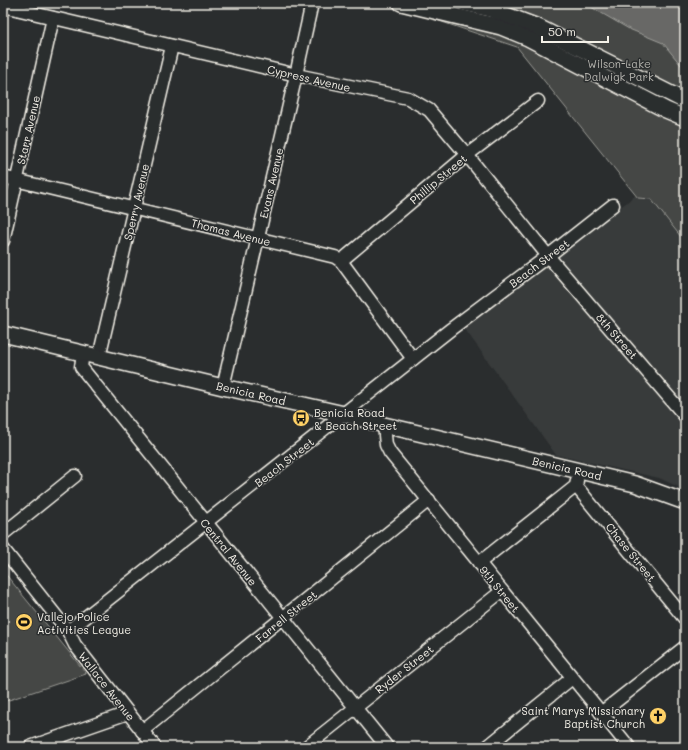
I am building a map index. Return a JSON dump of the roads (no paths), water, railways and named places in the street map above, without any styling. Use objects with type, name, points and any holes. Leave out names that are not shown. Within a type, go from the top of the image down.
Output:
[{"type":"main road","points":[[401,3],[501,27],[528,38],[666,110],[685,118]]},
{"type":"main road","points":[[464,3],[490,9],[538,27],[685,101]]},
{"type":"main road","name":"Benicia Road","points":[[3,334],[635,484],[685,502]]},
{"type":"street","name":"Evans Avenue","points":[[223,387],[312,3]]},
{"type":"street","name":"Cypress Avenue","points":[[3,6],[296,75],[408,98],[429,110],[548,256]]},
{"type":"street","name":"Starr Avenue","points":[[3,241],[53,18]]},
{"type":"street","name":"Sperry Avenue","points":[[99,357],[135,209],[172,46]]},
{"type":"street","name":"Phillip Street","points":[[341,261],[467,155],[538,101]]},
{"type":"street","name":"Thomas Avenue","points":[[3,177],[335,257],[341,261]]},
{"type":"street","name":"Beach Street","points":[[68,631],[413,359],[613,205]]},
{"type":"street","name":"8th Street","points":[[548,256],[685,416]]},
{"type":"street","points":[[341,261],[413,359]]},
{"type":"street","name":"Central Avenue","points":[[83,353],[81,367],[387,747]]},
{"type":"street","name":"9th Street","points":[[384,425],[386,445],[390,453],[629,747]]},
{"type":"street","points":[[479,563],[576,486],[580,471]]},
{"type":"street","points":[[3,534],[75,476]]},
{"type":"street","name":"Chase Street","points":[[576,486],[685,619]]},
{"type":"street","name":"Farrell Street","points":[[142,731],[429,500]]},
{"type":"street","name":"Wallace Avenue","points":[[3,549],[68,631],[74,644],[155,747]]},
{"type":"street","name":"Ryder Street","points":[[306,747],[502,592]]},
{"type":"street","points":[[601,713],[685,647]]},
{"type":"street","points":[[487,747],[572,678]]},
{"type":"street","points":[[30,747],[128,713]]},
{"type":"place","name":"Benicia Road & Beach Street","points":[[301,418]]},
{"type":"place","name":"Vallejo Police Activities League","points":[[24,622]]},
{"type":"place","name":"Saint Marys Missionary Baptist Church","points":[[658,716]]},
{"type":"park label","name":"Wilson-Lake Dalwigk Park","points":[[619,69]]}]
